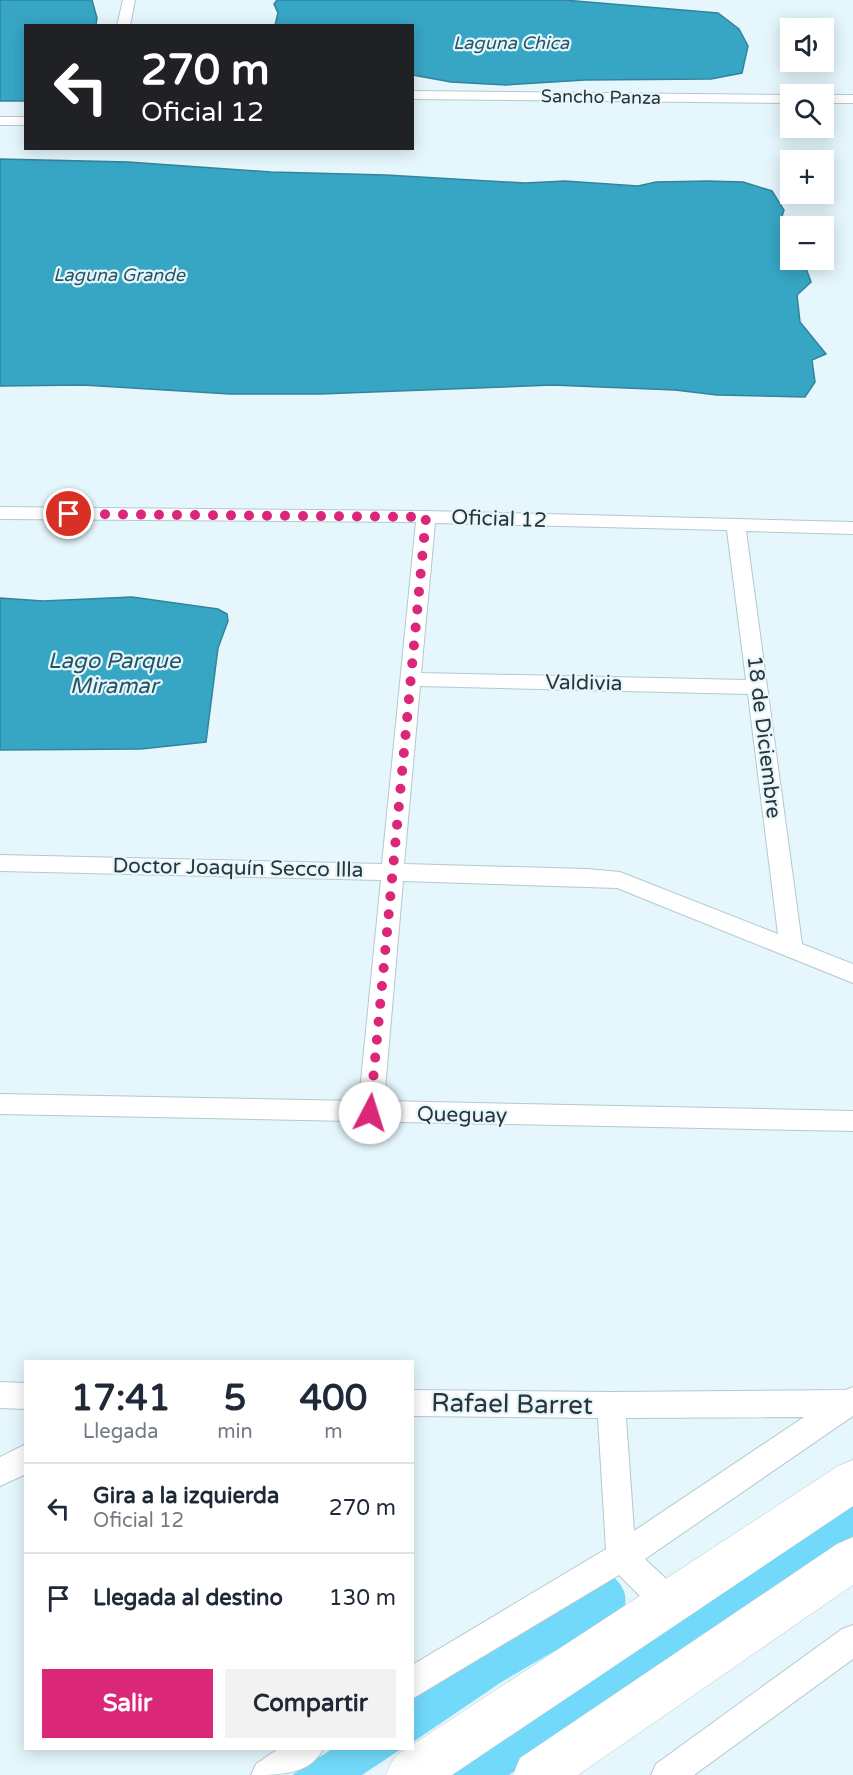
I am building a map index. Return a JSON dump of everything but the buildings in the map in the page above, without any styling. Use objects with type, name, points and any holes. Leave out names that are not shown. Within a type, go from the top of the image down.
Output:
[{"type":"highway","points":[[410,1775],[853,1481]]},
{"type":"highway","points":[[537,1775],[853,1559]]},
{"type":"street","points":[[123,24],[129,0]]},
{"type":"street","name":"Sancho Panza","points":[[414,95],[780,99]]},
{"type":"street","points":[[834,99],[853,99]]},
{"type":"street","points":[[0,121],[24,121]]},
{"type":"street","name":"Oficial 12","points":[[0,513],[426,517],[853,528]]},
{"type":"street","points":[[370,1113],[426,517]]},
{"type":"street","name":"18 de Diciembre","points":[[736,526],[791,948]]},
{"type":"street","name":"Valdivia","points":[[411,679],[757,687]]},
{"type":"street","name":"Doctor Joaquín Secco Illa","points":[[0,863],[587,877],[620,880],[853,974]]},
{"type":"street","name":"Queguay","points":[[0,1104],[853,1121]]},
{"type":"street","points":[[0,1395],[24,1396]]},
{"type":"street","points":[[414,1682],[621,1557],[851,1401]]},
{"type":"street","name":"Rafael Barret","points":[[414,1403],[610,1405],[851,1401]]},
{"type":"street","points":[[610,1405],[621,1557],[669,1603]]},
{"type":"street","points":[[0,1472],[24,1459]]},
{"type":"street","points":[[667,1775],[853,1640]]},
{"type":"street","points":[[267,1775],[305,1750]]},
{"type":"shaded area","points":[[853,1500],[853,1541],[509,1775],[445,1775]]},
{"type":"shaded area","points":[[614,1577],[624,1592],[626,1600],[624,1610],[500,1683],[414,1741],[414,1695]]},
{"type":"shaded area","points":[[330,1750],[400,1750],[362,1775],[292,1775]]},
{"type":"water","points":[[0,0],[92,0],[97,18],[96,24],[24,24],[24,101],[0,101]]},
{"type":"water","name":"Laguna Chica","points":[[277,0],[564,0],[718,13],[739,29],[748,46],[742,73],[711,79],[585,80],[506,85],[451,82],[414,75],[414,24],[275,24],[278,13],[274,4]]},
{"type":"water","name":"Laguna Grande","points":[[0,159],[128,162],[271,172],[386,175],[525,183],[565,181],[638,186],[656,182],[743,182],[772,191],[784,210],[782,216],[780,216],[780,270],[807,270],[811,282],[797,295],[800,322],[826,354],[812,360],[815,382],[805,397],[717,395],[675,390],[552,385],[320,394],[230,394],[83,385],[0,386]]},
{"type":"water","name":"Lago Parque Miramar","points":[[132,597],[218,609],[227,614],[228,621],[218,648],[206,742],[141,749],[0,750],[0,598],[43,601]]},
{"type":"route","points":[[69,514],[426,517],[370,1113]]}]
